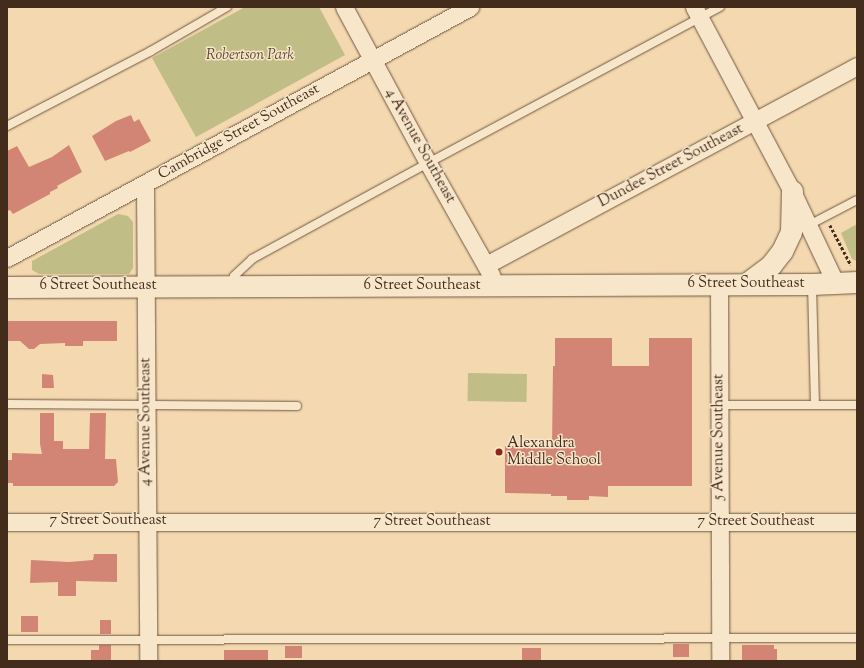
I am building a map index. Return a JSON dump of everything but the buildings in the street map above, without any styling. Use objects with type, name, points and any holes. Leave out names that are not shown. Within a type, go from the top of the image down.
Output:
[{"type":"street","name":"4 Avenue Southeast","points":[[344,7],[428,163],[497,285]]},
{"type":"street","name":"Cambridge Street Southeast","points":[[7,258],[470,7]]},
{"type":"street","points":[[697,12],[792,192],[836,284]]},
{"type":"street","name":"Dundee Street Southeast","points":[[486,265],[857,66]]},
{"type":"street","name":"4 Avenue Southeast","points":[[145,184],[148,661]]},
{"type":"street","points":[[746,284],[771,265],[786,244],[791,232],[792,192]]},
{"type":"street","name":"6 Street Southeast","points":[[7,287],[836,284],[857,282]]},
{"type":"street","name":"5 Avenue Southeast","points":[[718,284],[720,661]]},
{"type":"street","name":"7 Street Southeast","points":[[7,522],[857,522]]},
{"type":"lane","points":[[7,126],[151,51],[227,7]]},
{"type":"lane","points":[[232,286],[234,276],[252,259],[428,163],[697,12],[720,7]]},
{"type":"lane","points":[[808,225],[857,200]]},
{"type":"lane","points":[[812,284],[815,405]]},
{"type":"lane","points":[[7,404],[297,406]]},
{"type":"lane","points":[[719,405],[857,405]]},
{"type":"lane","points":[[7,640],[857,638]]},
{"type":"path","points":[[825,216],[848,261],[851,265],[857,267]]},
{"type":"green space","name":"Robertson Park","points":[[245,7],[319,7],[345,55],[196,137],[152,58]]},
{"type":"green space","points":[[118,214],[128,216],[133,222],[133,268],[129,274],[39,274],[32,270],[32,261]]},
{"type":"green space","points":[[857,224],[857,261],[852,259],[841,233]]},
{"type":"green space","points":[[468,373],[527,374],[527,402],[468,401]]},
{"type":"place","name":"Alexandra Middle School","points":[[499,452]]}]
